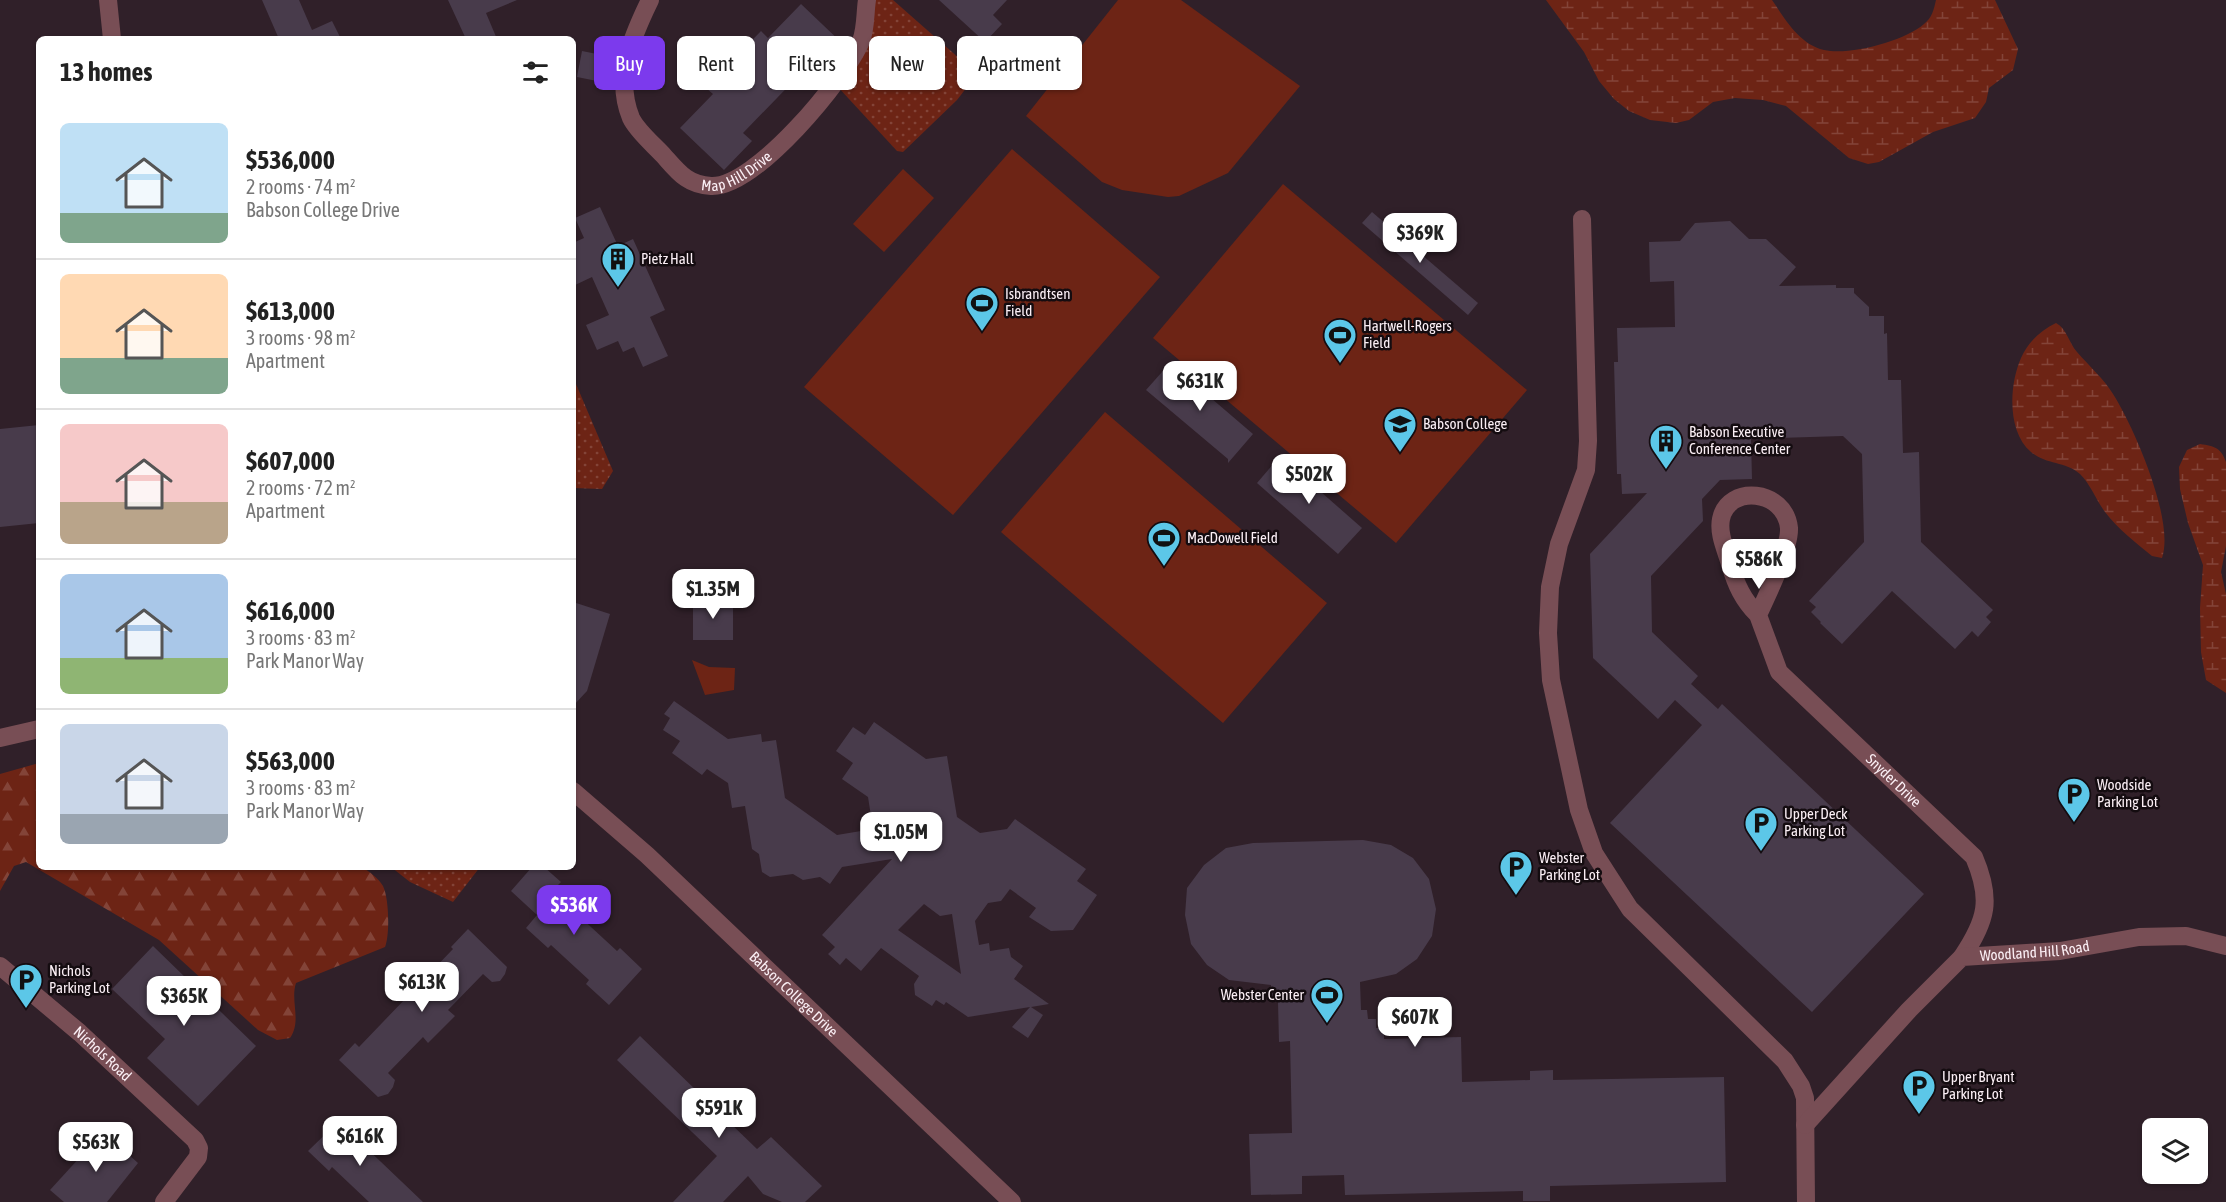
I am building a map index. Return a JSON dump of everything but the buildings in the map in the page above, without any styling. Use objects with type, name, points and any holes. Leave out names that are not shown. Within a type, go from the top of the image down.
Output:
[{"type":"street","points":[[108,0],[112,36]]},
{"type":"street","name":"Map Hill Drive","points":[[650,0],[626,59],[624,85],[632,119],[687,182],[712,186],[732,183],[771,155],[803,121],[831,86],[862,40],[867,0]]},
{"type":"street","points":[[1582,219],[1588,441],[1586,470],[1559,544],[1550,587],[1548,633],[1551,680],[1579,810],[1594,853],[1629,909],[1785,1061],[1802,1086],[1805,1098],[1806,1202]]},
{"type":"street","name":"Snyder Drive","points":[[1758,615],[1775,577],[1789,530],[1784,512],[1776,502],[1763,496],[1748,496],[1731,503],[1721,517],[1721,532],[1743,600],[1758,615],[1779,672],[1974,857],[1984,880],[1985,910],[1978,933],[1962,957]]},
{"type":"street","points":[[0,738],[36,730]]},
{"type":"street","name":"Babson College Drive","points":[[576,794],[647,855],[1012,1202]]},
{"type":"street","name":"Woodland Hill Road","points":[[1805,1125],[1909,1010],[1962,957],[2060,951],[2139,936],[2186,936],[2226,946]]},
{"type":"street","name":"Nichols Road","points":[[0,966],[80,1034],[195,1140],[200,1148],[198,1156],[188,1173],[164,1202]]},
{"type":"green space","points":[[872,0],[893,0],[934,36],[869,36],[869,90],[945,90],[945,46],[957,56],[957,90],[965,90],[903,152],[897,151],[841,90],[857,90],[857,37]]},
{"type":"green space","points":[[1118,0],[1181,0],[1300,86],[1228,173],[1179,196],[1168,197],[1122,190],[1102,182],[1026,116],[1047,90],[1082,90],[1082,45]]},
{"type":"green space","points":[[1546,0],[1772,0],[1788,23],[1807,42],[1824,50],[1848,51],[1876,46],[1915,30],[1927,22],[1936,0],[1995,0],[2018,49],[2013,70],[1989,88],[1986,102],[1975,118],[1933,132],[1879,162],[1868,164],[1849,158],[1786,106],[1763,100],[1735,98],[1713,102],[1689,120],[1676,123],[1650,120],[1629,111],[1614,99],[1599,81],[1584,52]]},
{"type":"green space","name":"Isbrandtsen Field","points":[[1012,149],[1160,277],[953,515],[804,387]]},
{"type":"green space","points":[[903,169],[934,198],[884,252],[853,224]]},
{"type":"green space","name":"Hartwell-Rogers Field","points":[[1283,184],[1527,390],[1396,543],[1153,338]]},
{"type":"green space","points":[[2056,323],[2063,329],[2077,352],[2109,388],[2131,428],[2158,499],[2163,521],[2162,558],[2152,556],[2127,536],[2105,512],[2080,474],[2068,467],[2037,456],[2023,443],[2018,433],[2012,408],[2017,369],[2031,342],[2045,329]]},
{"type":"green space","points":[[576,384],[613,471],[602,489],[576,488]]},
{"type":"green space","name":"MacDowell Field","points":[[1105,412],[1327,603],[1223,723],[1001,532]]},
{"type":"green space","points":[[2200,444],[2217,448],[2226,462],[2226,546],[2221,572],[2226,594],[2226,693],[2206,680],[2201,652],[2200,608],[2203,565],[2188,523],[2180,489],[2179,467],[2187,450]]},
{"type":"green space","points":[[692,660],[709,667],[735,668],[734,690],[705,695]]},
{"type":"green space","points":[[36,764],[36,868],[26,862],[14,866],[0,891],[0,774]]},
{"type":"green space","points":[[40,870],[366,870],[383,886],[388,907],[385,947],[296,983],[294,997],[296,1018],[293,1031],[290,1038],[277,1040],[258,1030],[159,940]]},
{"type":"green space","points":[[395,870],[478,870],[453,902],[410,882]]},
{"type":"place","name":"Pietz Hall","points":[[618,288]]},
{"type":"place","name":"Isbrandtsen Field","points":[[982,332]]},
{"type":"place","name":"Hartwell-Rogers Field","points":[[1340,364]]},
{"type":"place","name":"Babson College","points":[[1400,453]]},
{"type":"place","name":"Babson Executive Conference Center","points":[[1666,470]]},
{"type":"place","name":"MacDowell Field","points":[[1164,567]]},
{"type":"place","name":"Woodside Parking Lot","points":[[2074,823]]},
{"type":"place","name":"Upper Deck Parking Lot","points":[[1761,852]]},
{"type":"place","name":"Webster Parking Lot","points":[[1516,896]]},
{"type":"place","name":"Nichols Parking Lot","points":[[26,1009]]},
{"type":"place","name":"Webster Center","points":[[1327,1024]]},
{"type":"place","name":"Upper Bryant Parking Lot","points":[[1919,1115]]}]
